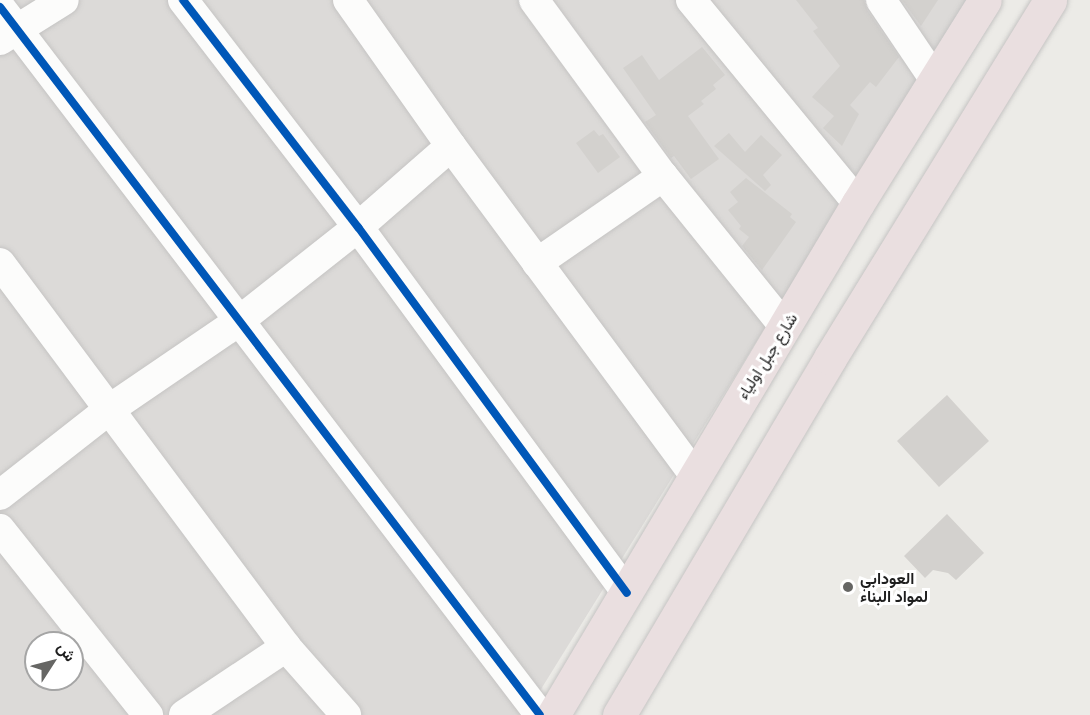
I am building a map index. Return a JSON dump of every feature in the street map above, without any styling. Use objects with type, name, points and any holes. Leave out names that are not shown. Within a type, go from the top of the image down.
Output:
[{"type":"highway","name":"شارع جبل اولياء","points":[[553,715],[627,593],[694,474],[785,327],[858,202],[986,0]]},
{"type":"highway","points":[[619,715],[824,368],[1050,0]]},
{"type":"street","points":[[64,0],[5,26],[239,321],[540,715]]},
{"type":"street","points":[[183,0],[357,227],[627,593]]},
{"type":"street","points":[[348,0],[451,146],[694,474]]},
{"type":"street","points":[[534,0],[663,176],[785,327]]},
{"type":"street","points":[[691,0],[858,202]]},
{"type":"street","points":[[881,0],[935,80]]},
{"type":"street","points":[[0,495],[107,411],[239,321],[357,227],[451,146]]},
{"type":"street","points":[[537,263],[663,176]]},
{"type":"street","points":[[0,263],[107,411],[286,647],[346,715]]},
{"type":"street","points":[[0,529],[147,715]]},
{"type":"street","points":[[184,715],[286,647]]},
{"type":"shaded area","points":[[0,0],[968,0],[525,715],[0,715]]},
{"type":"building","points":[[796,0],[864,0],[867,10],[899,57],[876,87],[870,82],[850,105],[859,114],[842,146],[823,128],[834,116],[812,97],[840,66],[813,31],[818,28]]},
{"type":"building","points":[[902,0],[938,0],[921,26]]},
{"type":"building","points":[[702,47],[725,75],[713,85],[716,89],[701,101],[704,104],[688,116],[719,159],[691,179],[674,156],[671,158],[645,122],[656,115],[623,68],[642,55],[659,80]]},
{"type":"building","points":[[594,130],[599,136],[603,134],[620,157],[598,173],[576,143]]},
{"type":"building","points":[[729,133],[745,152],[761,135],[782,155],[763,175],[771,185],[765,191],[714,146]]},
{"type":"building","points":[[746,178],[792,214],[790,217],[796,222],[762,270],[742,246],[749,237],[739,229],[741,226],[728,210],[738,202],[730,192]]},
{"type":"building","points":[[947,395],[989,441],[939,487],[897,441]]},
{"type":"building","points":[[947,514],[984,553],[956,580],[948,573],[933,570],[925,578],[904,556]]},
{"type":"cycle path","points":[[183,0],[358,227],[627,593]]},
{"type":"cycle path","points":[[0,7],[540,715]]},
{"type":"place","name":"العودابي لمواد البناء","points":[[848,587]]}]
